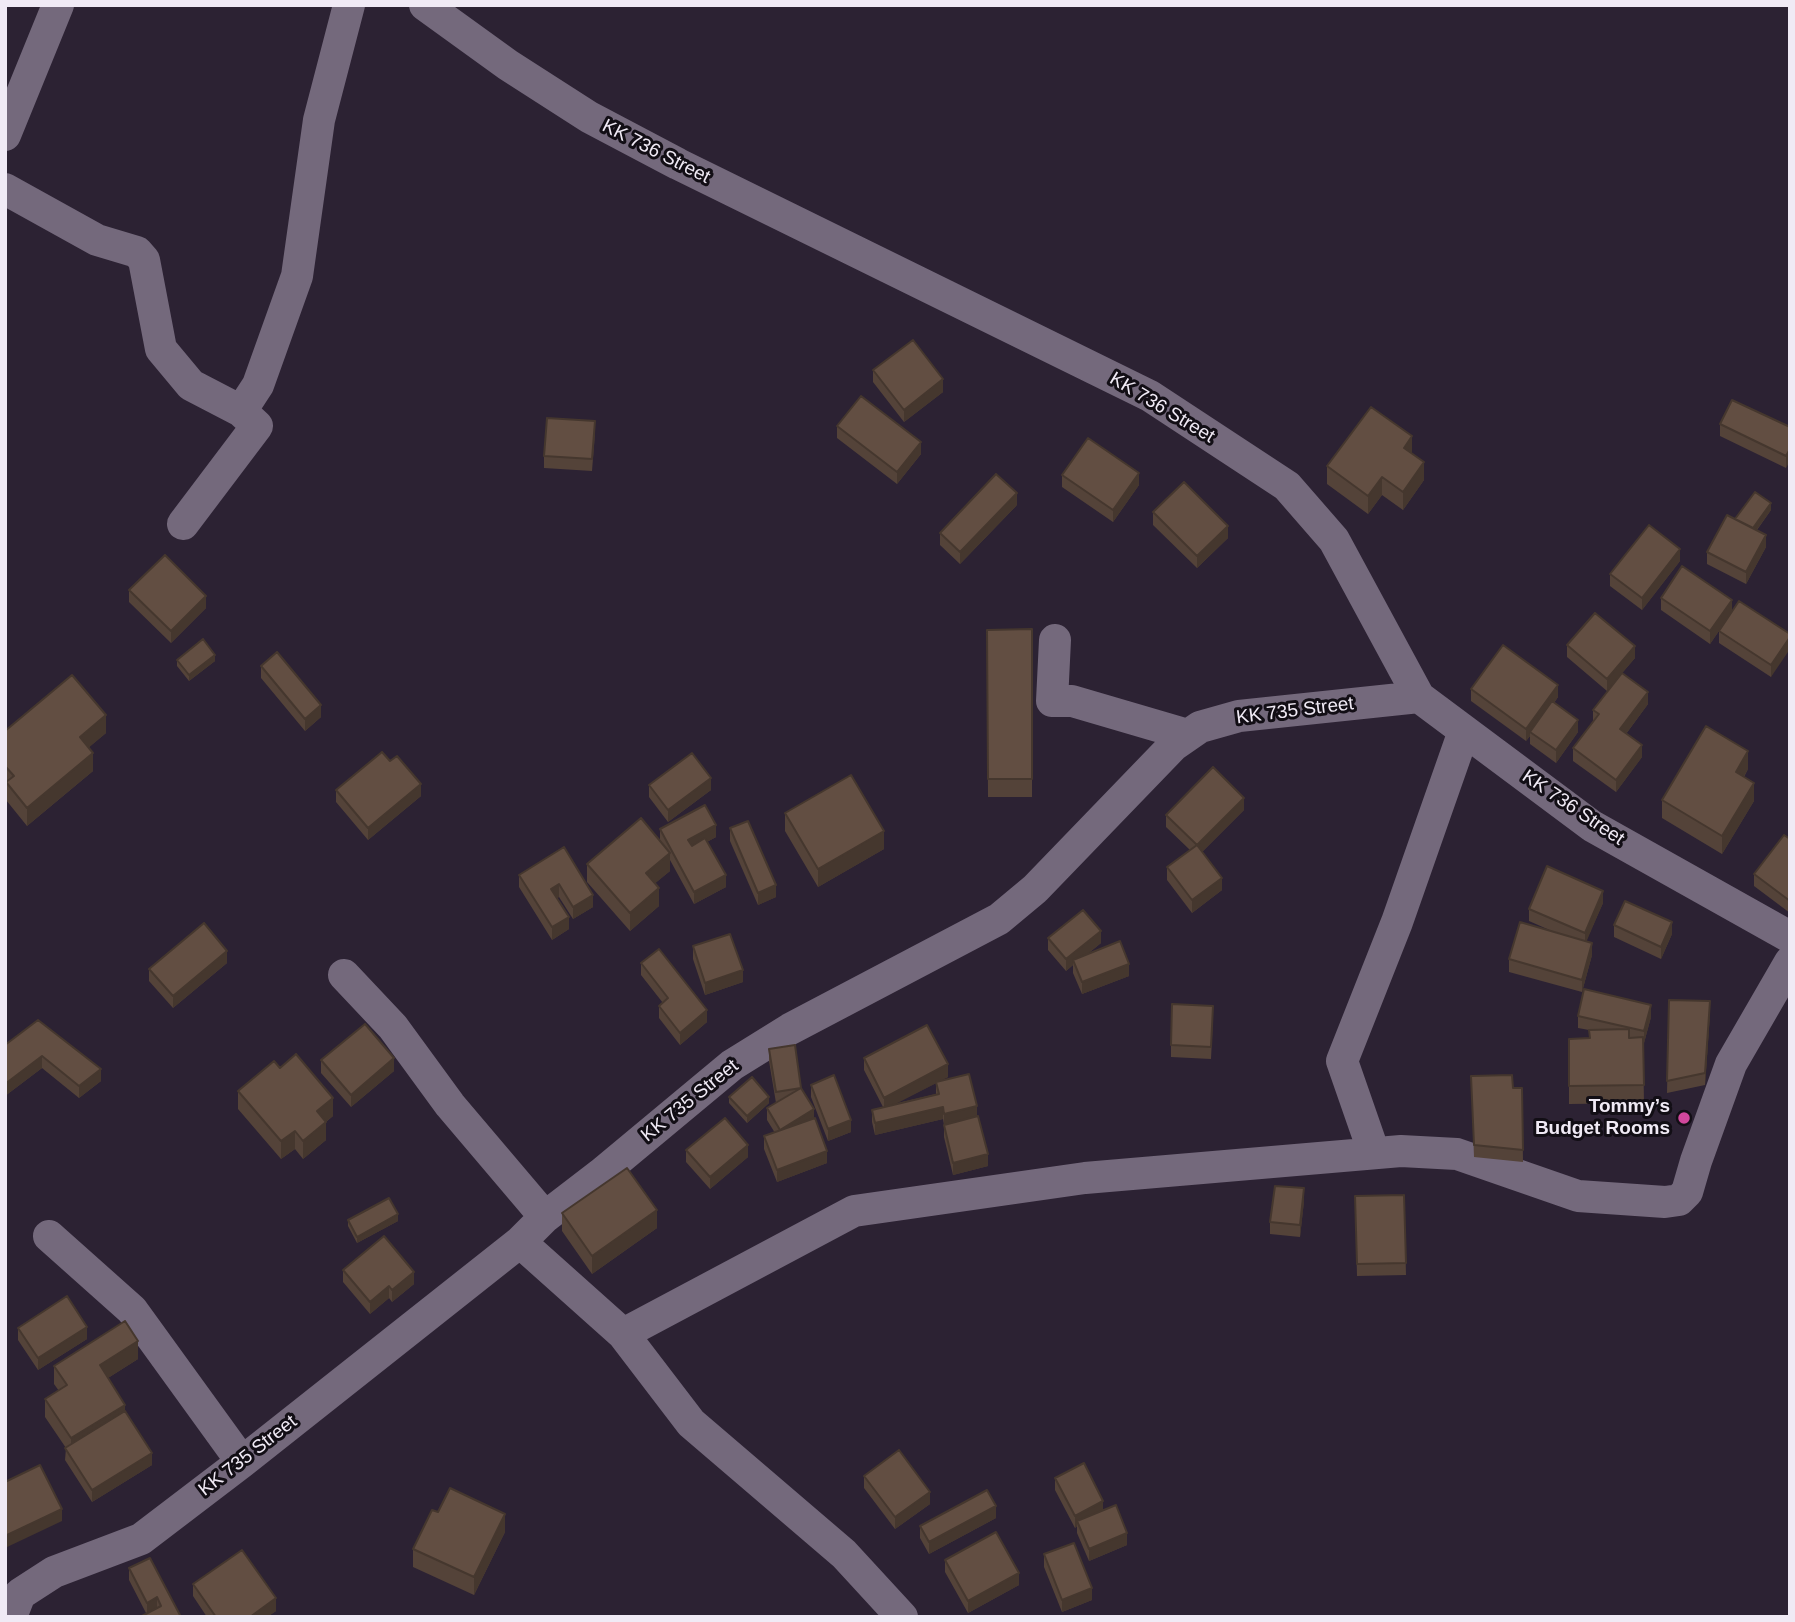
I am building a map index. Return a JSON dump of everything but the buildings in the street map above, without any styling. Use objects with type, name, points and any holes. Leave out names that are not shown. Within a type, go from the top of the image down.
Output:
[{"type":"street","points":[[5,135],[58,5]]},
{"type":"street","points":[[241,411],[258,384],[297,276],[318,120],[349,5]]},
{"type":"street","name":"KK 736 Street","points":[[425,5],[508,65],[589,117],[678,164],[1150,396],[1287,486],[1334,540],[1419,698],[1592,826],[1790,937]]},
{"type":"street","points":[[5,189],[97,240],[136,251],[144,261],[161,349],[191,385],[241,411],[257,426],[183,524]]},
{"type":"street","points":[[1055,640],[1052,701],[1072,701],[1188,735]]},
{"type":"street","name":"KK 735 Street","points":[[12,1601],[54,1572],[141,1539],[520,1242],[545,1217],[732,1065],[790,1029],[999,919],[1035,889],[1174,745],[1200,727],[1239,716],[1419,698]]},
{"type":"street","points":[[1374,1153],[1342,1061],[1397,922],[1464,731]]},
{"type":"street","points":[[623,1334],[854,1211],[1085,1178],[1401,1151],[1457,1154],[1578,1196],[1665,1202],[1679,1200],[1687,1192],[1731,1064],[1790,962]]},
{"type":"street","points":[[344,975],[393,1027],[450,1105],[545,1217]]},
{"type":"street","points":[[49,1236],[132,1310],[242,1462]]},
{"type":"street","points":[[520,1242],[623,1334],[691,1423],[844,1554],[902,1617]]},
{"type":"place","name":"Tommy’s Budget Rooms","points":[[1684,1118]]}]
